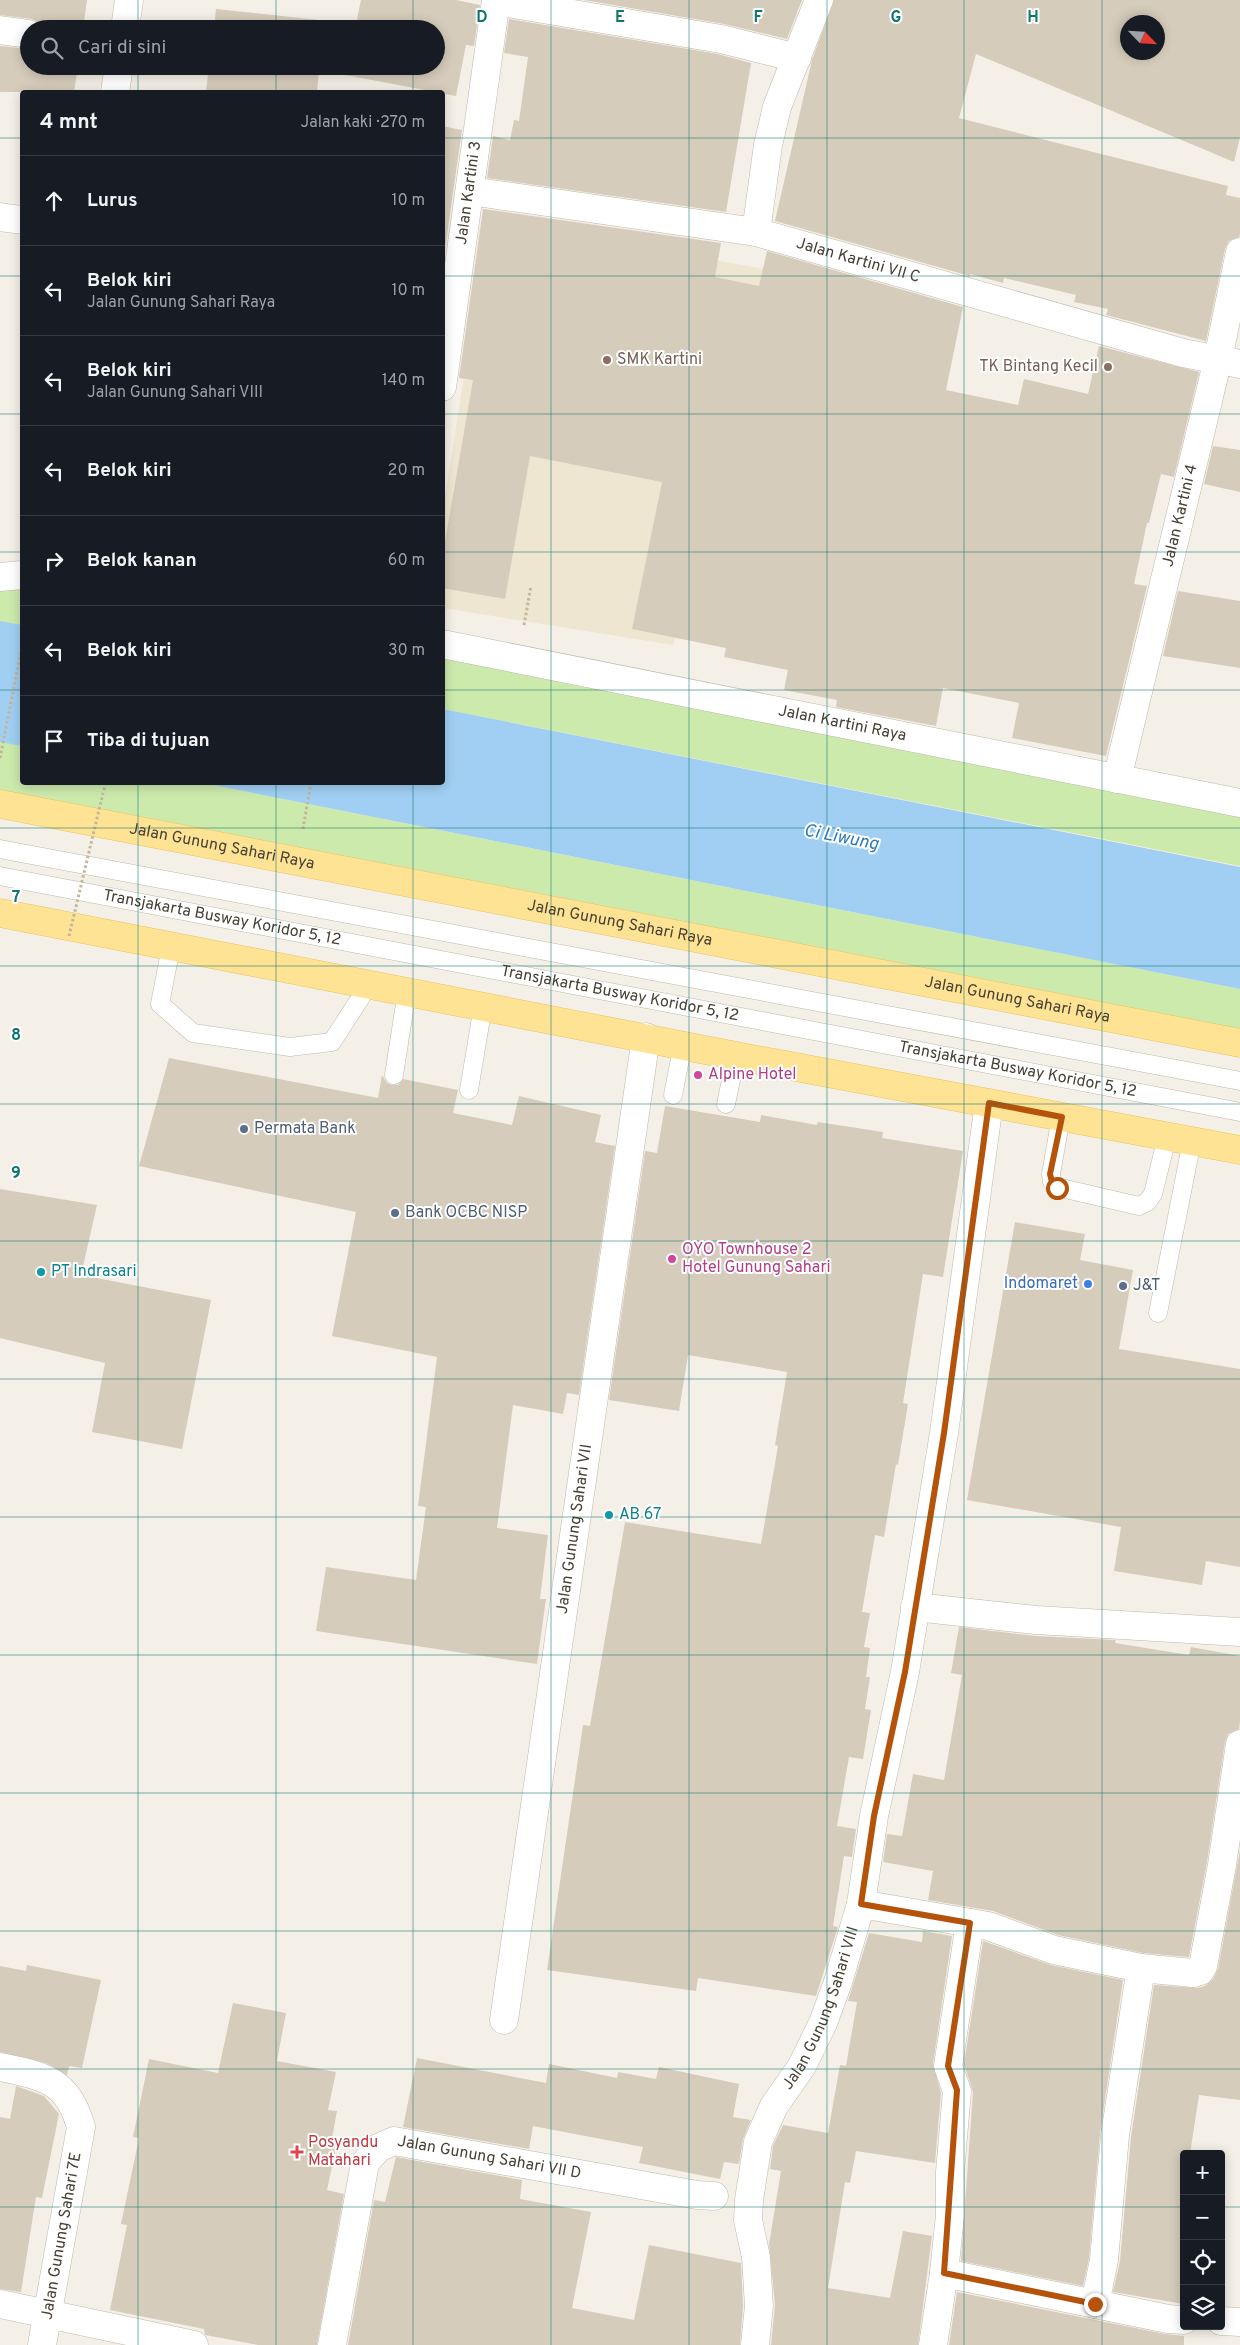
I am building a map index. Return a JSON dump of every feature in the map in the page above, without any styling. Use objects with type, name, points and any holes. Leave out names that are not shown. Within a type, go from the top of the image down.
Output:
[{"type":"main road","name":"Jalan Gunung Sahari Raya","points":[[0,804],[1240,1043]]},
{"type":"main road","points":[[0,914],[683,1044],[736,1056],[1240,1150]]},
{"type":"street","points":[[126,20],[129,0]]},
{"type":"street","points":[[496,0],[721,39],[797,58]]},
{"type":"street","name":"Jalan Kartini 3","points":[[445,366],[496,0]]},
{"type":"street","points":[[756,232],[768,145],[777,107],[819,0]]},
{"type":"street","points":[[0,30],[20,33]]},
{"type":"street","points":[[115,90],[118,75]]},
{"type":"street","name":"Jalan Kartini VII C","points":[[470,191],[756,232],[1182,353],[1229,361]]},
{"type":"street","points":[[0,217],[20,220]]},
{"type":"street","name":"Jalan Kartini 4","points":[[1117,779],[1229,361],[1240,252]]},
{"type":"street","points":[[0,577],[20,575]]},
{"type":"street","name":"Jalan Kartini Raya","points":[[445,645],[1240,803]]},
{"type":"street","name":"Jalan Gunung Sahari VII","points":[[504,2020],[646,1037]]},
{"type":"street","name":"Jalan Gunung Sahari VIII","points":[[755,2345],[758,2306],[756,2257],[748,2220],[749,2200],[758,2142],[774,2106],[802,2066],[823,2023],[838,1982],[861,1904],[874,1816],[905,1672],[944,1433],[989,1103]]},
{"type":"street","points":[[915,1607],[1036,1620],[1240,1632]]},
{"type":"street","points":[[861,1904],[988,1926],[1054,1950],[1141,1968],[1193,1973],[1200,1971],[1203,1966],[1222,1865],[1240,1744]]},
{"type":"street","points":[[932,2345],[944,2273],[957,2090],[948,2066],[970,1923]]},
{"type":"street","points":[[1095,2304],[1104,2260],[1115,2135],[1141,1968]]},
{"type":"street","name":"Jalan Gunung Sahari 7E","points":[[0,2067],[37,2074],[55,2083],[67,2094],[77,2111],[81,2127],[42,2345]]},
{"type":"street","name":"Jalan Gunung Sahari VII D","points":[[332,2345],[366,2163],[378,2148],[394,2141],[697,2195],[714,2196]]},
{"type":"street","points":[[944,2273],[1168,2319],[1180,2320]]},
{"type":"street","points":[[0,2304],[194,2345]]},
{"type":"street","points":[[1225,2321],[1240,2322]]},
{"type":"lane","name":"Transjakarta Busway Koridor 5, 12","points":[[0,849],[1240,1081]]},
{"type":"lane","name":"Transjakarta Busway Koridor 5, 12","points":[[0,876],[1240,1112]]},
{"type":"lane","points":[[171,947],[160,1004],[193,1033],[290,1047],[332,1042],[361,996],[361,982]]},
{"type":"lane","points":[[394,1075],[408,991]]},
{"type":"lane","points":[[469,1090],[483,1006]]},
{"type":"lane","points":[[673,1095],[683,1044]]},
{"type":"lane","points":[[726,1104],[736,1056]]},
{"type":"lane","points":[[1062,1117],[1050,1174],[1052,1182],[1057,1188],[1139,1206],[1147,1202],[1152,1194],[1180,1139]]},
{"type":"lane","points":[[1158,1313],[1180,1139]]},
{"type":"path","points":[[523,631],[531,586]]},
{"type":"path","points":[[0,758],[20,656]]},
{"type":"path","points":[[306,810],[310,785]]},
{"type":"path","points":[[69,936],[103,793]]},
{"type":"shaded area","name":"SMK Kartini","points":[[489,219],[764,269],[673,645],[445,608],[445,496]]},
{"type":"green space","points":[[20,575],[20,626],[0,622],[0,577]]},
{"type":"green space","points":[[445,645],[1240,802],[1240,866],[445,709]]},
{"type":"green space","points":[[0,741],[20,746],[20,785],[213,785],[1240,989],[1240,1043],[0,804]]},
{"type":"water","points":[[0,621],[20,625],[20,746],[0,742]]},
{"type":"water","name":"Ci Liwung","points":[[445,709],[1240,867],[1240,989],[213,785],[445,785]]},
{"type":"building","points":[[0,0],[87,0],[84,20],[34,20],[0,15]]},
{"type":"building","points":[[361,0],[456,0],[480,5],[474,46],[466,45],[456,96],[445,94],[445,90],[424,90],[345,75],[445,75],[445,20],[357,20]]},
{"type":"building","points":[[584,0],[802,0],[787,39],[724,24]]},
{"type":"building","points":[[834,0],[1240,0],[1240,137],[1234,162],[976,54],[959,118],[1228,186],[1226,195],[1240,198],[1240,234],[1239,237],[1229,241],[1225,249],[1206,341],[1106,315],[1108,309],[1074,302],[1076,295],[1004,278],[1003,283],[970,274],[970,276],[775,221],[812,60]]},
{"type":"building","points":[[216,9],[319,20],[215,20]]},
{"type":"building","points":[[509,19],[718,54],[751,63],[726,212],[487,178],[493,136],[510,140],[514,120],[519,121],[528,57],[504,53]]},
{"type":"building","points":[[0,46],[20,48],[20,75],[77,75],[74,90],[0,92]]},
{"type":"building","points":[[208,75],[319,75],[317,90],[206,90]]},
{"type":"building","points":[[445,127],[462,130],[445,249]]},
{"type":"building","points":[[483,209],[721,243],[715,277],[759,286],[767,251],[963,307],[946,390],[1018,405],[1024,379],[1088,394],[1099,346],[1199,372],[1174,477],[1161,474],[1149,523],[1147,523],[1134,584],[1147,586],[1106,756],[1012,738],[1019,703],[943,688],[936,726],[836,707],[837,700],[784,690],[788,670],[724,657],[726,648],[632,629],[662,482],[530,456],[505,599],[445,589],[445,542],[473,380],[459,378]]},
{"type":"building","points":[[1213,446],[1240,450],[1240,492],[1204,484]]},
{"type":"building","points":[[1178,591],[1240,601],[1240,668],[1163,656]]},
{"type":"building","points":[[169,1058],[378,1098],[382,1075],[387,1083],[392,1085],[398,1085],[403,1079],[458,1090],[453,1113],[512,1125],[519,1096],[601,1115],[595,1142],[615,1146],[579,1395],[567,1393],[563,1414],[513,1405],[497,1528],[548,1535],[540,1599],[546,1599],[537,1664],[316,1631],[326,1567],[416,1580],[426,1507],[418,1506],[437,1357],[332,1336],[356,1212],[139,1166]]},
{"type":"building","points":[[665,1106],[760,1122],[761,1115],[817,1125],[818,1122],[883,1132],[882,1138],[963,1151],[943,1277],[923,1274],[903,1403],[908,1404],[898,1465],[896,1464],[884,1537],[875,1535],[862,1612],[870,1613],[864,1647],[870,1648],[866,1677],[870,1677],[865,1709],[871,1710],[863,1759],[849,1757],[837,1826],[856,1829],[852,1857],[844,1856],[833,1926],[838,1927],[816,1996],[698,1978],[696,1991],[547,1970],[583,1725],[590,1726],[625,1522],[761,1544],[778,1446],[775,1445],[787,1372],[688,1355],[679,1411],[609,1400],[645,1151],[657,1153]]},
{"type":"building","points":[[0,1189],[97,1205],[81,1275],[211,1300],[182,1449],[92,1432],[105,1363],[0,1338]]},
{"type":"building","points":[[1015,1222],[1085,1234],[1080,1260],[1133,1270],[1119,1349],[1240,1369],[1240,1567],[1206,1561],[1202,1585],[1114,1571],[1121,1527],[967,1500]]},
{"type":"building","points":[[959,1627],[1035,1636],[1116,1640],[1115,1643],[1189,1655],[1191,1647],[1240,1656],[1239,1729],[1228,1734],[1225,1742],[1207,1862],[1189,1957],[1143,1953],[1058,1935],[993,1911],[928,1900],[933,1871],[883,1862],[887,1834],[902,1836],[913,1774],[944,1780],[962,1675],[951,1673]]},
{"type":"building","points":[[1240,1850],[1240,2100],[1199,2095],[1191,2150],[1180,2150],[1180,2303],[1113,2292],[1120,2261],[1131,2137],[1154,1985],[1197,1988],[1205,1986],[1213,1979],[1218,1969]]},
{"type":"building","points":[[923,1931],[952,1936],[933,2064],[941,2093],[935,2163],[856,2151],[850,2183],[845,2182],[828,2288],[890,2298],[903,2231],[932,2236],[918,2345],[771,2345],[775,2305],[769,2244],[781,2171],[770,2169],[773,2146],[783,2125],[828,2133],[840,2065],[846,2066],[857,2002],[848,2001],[869,1933],[922,1942]]},
{"type":"building","points":[[983,1941],[1051,1965],[1123,1980],[1100,2133],[1089,2258],[1083,2286],[961,2261],[973,2092],[964,2064]]},
{"type":"building","points":[[27,1965],[101,1980],[82,2068],[69,2066],[67,2075],[46,2063],[0,2052],[0,1966],[26,1971]]},
{"type":"building","points":[[233,2003],[286,2013],[277,2061],[336,2072],[328,2110],[337,2111],[332,2138],[338,2139],[327,2190],[344,2194],[317,2345],[258,2345],[205,2335],[204,2329],[110,2310],[127,2225],[121,2224],[139,2138],[133,2137],[149,2059],[218,2073]]},
{"type":"building","points":[[417,2058],[546,2083],[549,2064],[617,2078],[618,2072],[656,2079],[659,2067],[739,2084],[733,2117],[751,2120],[743,2139],[739,2164],[724,2162],[720,2179],[639,2163],[643,2147],[533,2126],[529,2149],[403,2127]]},
{"type":"building","points":[[16,2086],[44,2096],[59,2114],[42,2198],[36,2197],[21,2292],[0,2289],[0,2117],[10,2119]]},
{"type":"building","points":[[396,2157],[522,2180],[520,2199],[591,2212],[572,2308],[634,2320],[649,2245],[741,2263],[743,2306],[740,2345],[348,2345],[374,2200],[385,2202]]},
{"type":"building","points":[[957,2292],[1165,2334],[1184,2336],[1184,2345],[949,2345]]},
{"type":"place","name":"SMK Kartini","points":[[607,360]]},
{"type":"place","name":"TK Bintang Kecil","points":[[1108,367]]},
{"type":"place","name":"Alpine Hotel","points":[[698,1075]]},
{"type":"place","name":"Permata Bank","points":[[244,1129]]},
{"type":"place","name":"Bank OCBC NISP","points":[[395,1213]]},
{"type":"place","name":"OYO Townhouse 2 Hotel Gunung Sahari","points":[[672,1259]]},
{"type":"place","name":"PT Indrasari","points":[[41,1272]]},
{"type":"place","name":"Indomaret","points":[[1088,1284]]},
{"type":"place","name":"J&T","points":[[1123,1286]]},
{"type":"place","name":"AB 67","points":[[609,1515]]},
{"type":"place","name":"Posyandu Matahari","points":[[297,2152]]},
{"type":"route","points":[[1057,1188],[1052,1182],[1050,1174],[1062,1117],[989,1103],[944,1433],[905,1672],[874,1816],[861,1904],[970,1923],[948,2066],[950,2077],[957,2090],[950,2172],[950,2214],[944,2273],[1095,2304]]}]
